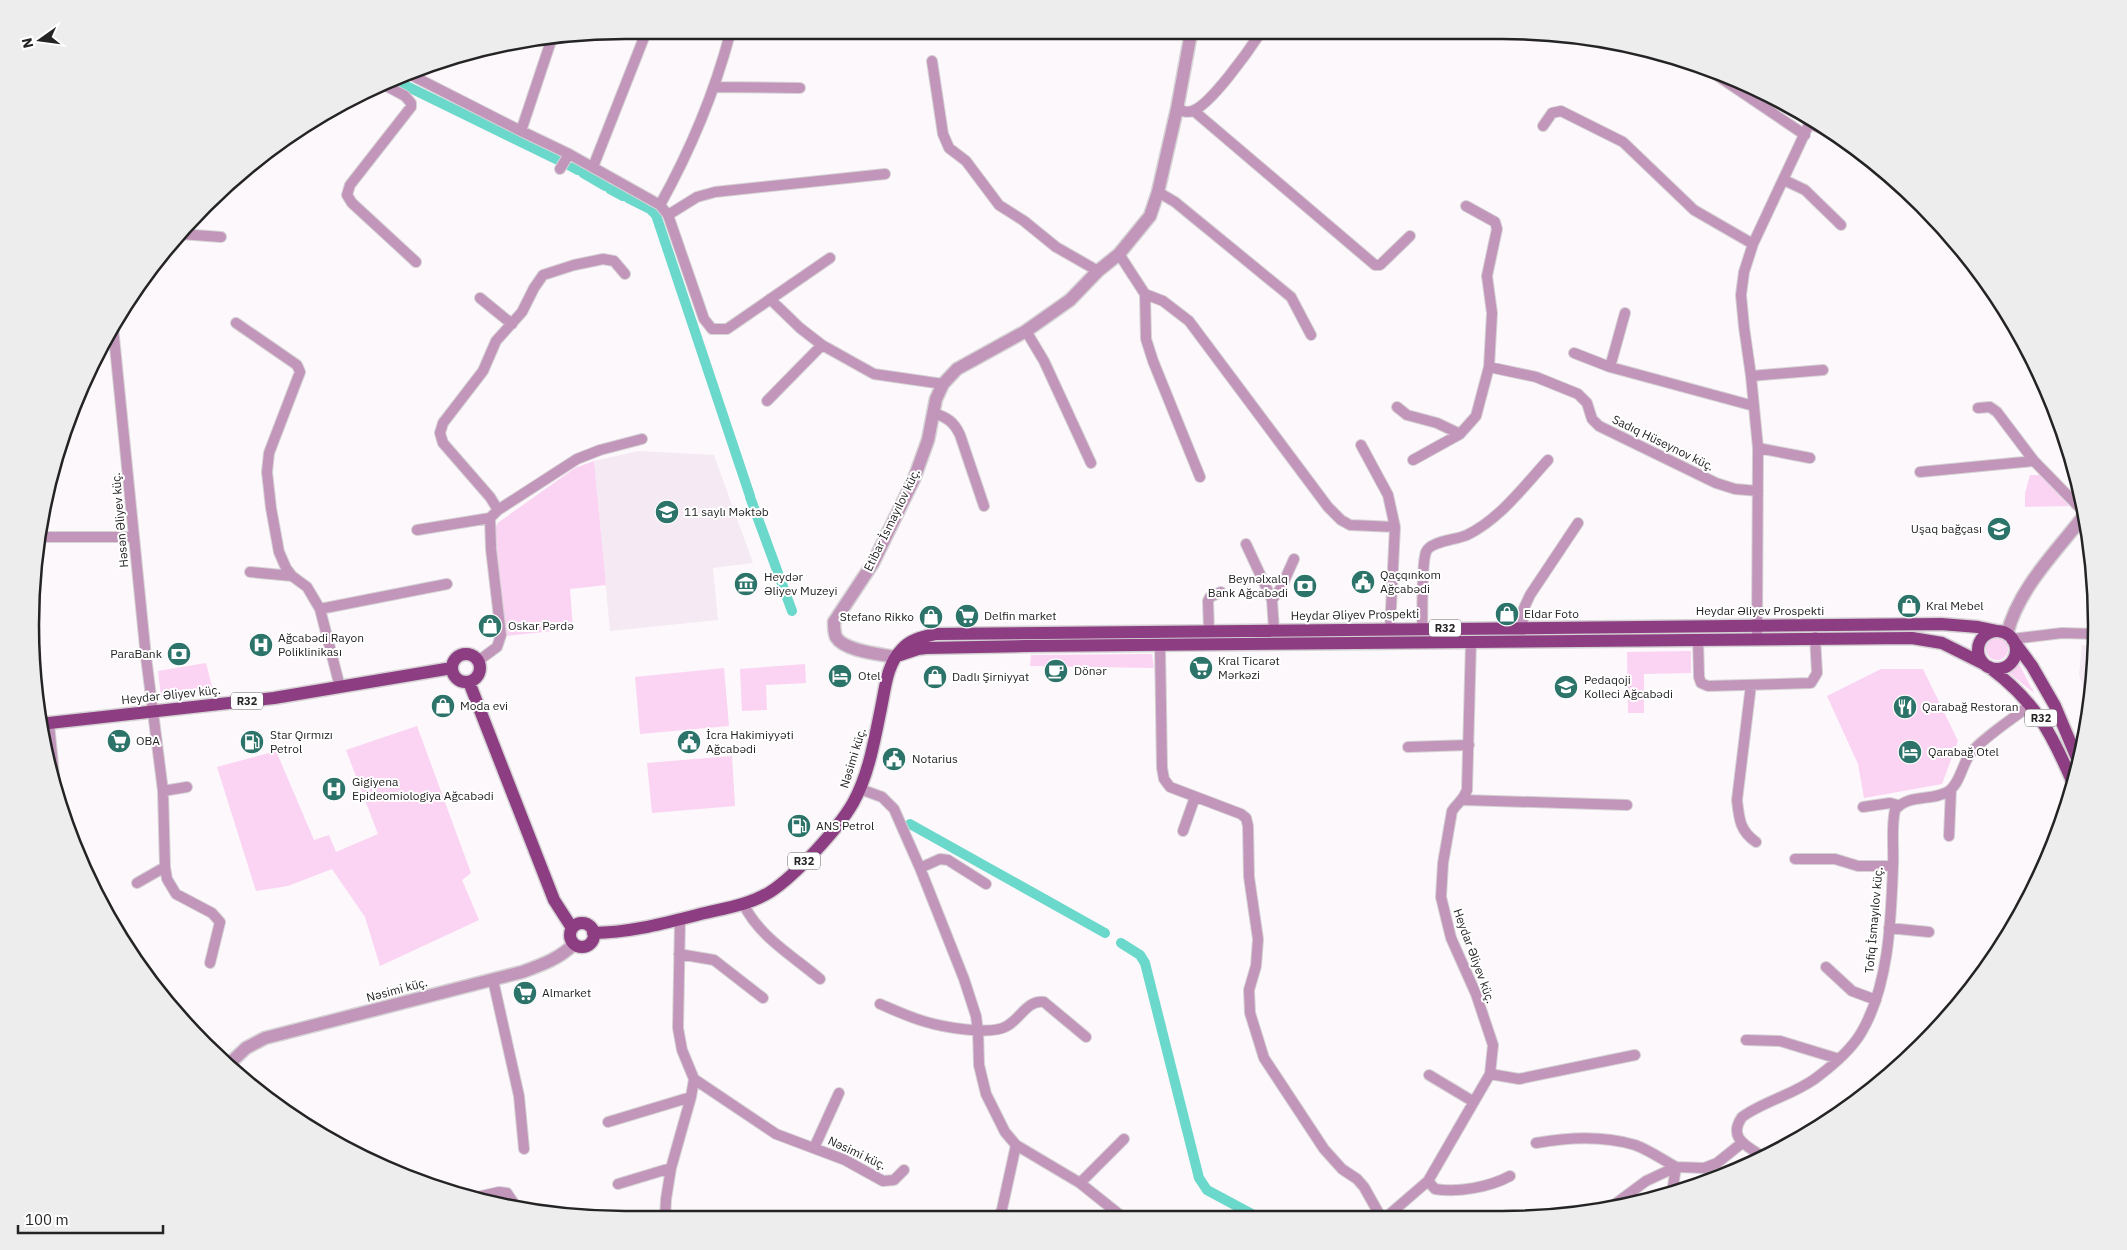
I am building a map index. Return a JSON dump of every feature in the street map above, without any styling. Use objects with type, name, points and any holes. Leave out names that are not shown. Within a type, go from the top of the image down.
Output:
[{"type":"main road","name":"Heydar Əliyev Prospekti","points":[[895,657],[910,642],[936,634],[1941,624],[1978,627],[2007,635]]},
{"type":"main road","points":[[1997,631],[2007,635],[2016,651],[2012,662],[2001,669],[1986,666],[1979,654],[1980,643],[1986,635],[1997,631]]},
{"type":"main road","name":"R32","points":[[2007,635],[2048,692],[2074,751]]},
{"type":"main road","name":"R32","points":[[895,657],[908,651],[926,648],[1756,638],[1930,640],[1954,648],[1986,666],[2009,682],[2030,704],[2048,728],[2069,774]]},
{"type":"main road","points":[[470,655],[478,661],[480,671],[478,676],[469,682],[455,678],[452,668],[453,663],[460,656],[470,655]]},
{"type":"main road","name":"Nəsimi küç.","points":[[593,933],[628,931],[680,920],[743,903],[770,892],[804,861],[842,818],[860,789],[874,742],[890,670],[895,657]]},
{"type":"main road","name":"Heydər Əliyev küç.","points":[[47,723],[274,698],[452,668]]},
{"type":"main road","points":[[469,682],[554,900],[572,928]]},
{"type":"main road","points":[[582,923],[591,928],[593,933],[590,944],[585,946],[574,944],[570,934],[572,928],[582,923]]},
{"type":"street","points":[[593,167],[643,39]]},
{"type":"street","points":[[660,205],[684,161],[714,87],[728,39]]},
{"type":"street","name":"Etibar İsmayılov küç.","points":[[895,657],[851,648],[843,644],[837,638],[834,631],[834,622],[836,615],[873,564],[914,479],[934,413],[936,399],[943,384],[957,369],[1026,331],[1070,300],[1098,271],[1119,254],[1150,216],[1158,192],[1177,109],[1190,39]]},
{"type":"street","points":[[1177,109],[1184,112],[1194,111],[1237,68],[1256,39]]},
{"type":"street","points":[[521,131],[550,44]]},
{"type":"street","points":[[932,61],[943,134],[949,148],[966,161],[999,205],[1056,247],[1098,271]]},
{"type":"street","points":[[416,78],[569,154],[660,205],[668,215],[704,319],[712,328],[727,329],[830,258]]},
{"type":"street","points":[[1733,86],[1805,135]]},
{"type":"street","points":[[714,87],[800,88]]},
{"type":"street","points":[[390,88],[405,96],[411,107],[350,185],[347,195],[352,203],[416,262]]},
{"type":"street","points":[[1194,111],[1375,265],[1380,265],[1410,236]]},
{"type":"street","points":[[1543,126],[1552,113],[1561,111],[1623,142],[1694,210],[1753,244]]},
{"type":"street","points":[[1756,638],[1758,448],[1741,295],[1744,272],[1753,244],[1809,126]]},
{"type":"street","points":[[560,169],[569,154]]},
{"type":"street","points":[[668,215],[697,197],[715,192],[885,174]]},
{"type":"street","points":[[1784,180],[1805,190],[1841,225]]},
{"type":"street","points":[[1158,192],[1175,202],[1291,297],[1311,335]]},
{"type":"street","points":[[1413,460],[1460,434],[1476,416],[1482,401],[1489,366],[1492,313],[1487,276],[1497,229],[1495,222],[1466,206]]},
{"type":"street","points":[[187,234],[221,237]]},
{"type":"street","points":[[1119,254],[1145,294],[1146,338],[1153,361],[1200,477]]},
{"type":"street","points":[[498,510],[490,497],[443,443],[440,433],[443,423],[483,371],[496,341],[522,312],[543,275],[574,265],[603,259],[614,261],[625,274]]},
{"type":"street","points":[[1145,294],[1163,301],[1189,321],[1328,507],[1341,520],[1350,525],[1395,527]]},
{"type":"street","points":[[480,298],[512,324]]},
{"type":"street","points":[[770,299],[800,328],[822,345],[874,374],[943,384]]},
{"type":"street","points":[[1610,367],[1625,313]]},
{"type":"street","points":[[236,323],[297,365],[300,372],[272,447],[267,472],[279,552],[292,576],[308,588],[320,609],[340,687]]},
{"type":"street","points":[[1026,331],[1044,361],[1091,463]]},
{"type":"street","name":"Həsən Əliyev küç.","points":[[114,338],[146,657],[163,791],[164,867]]},
{"type":"street","points":[[768,401],[822,345]]},
{"type":"street","points":[[1574,353],[1610,367],[1754,406]]},
{"type":"street","name":"Sadıq Hüseynov küç.","points":[[1489,366],[1536,378],[1578,394],[1587,403],[1592,419],[1599,426],[1716,483],[1735,489],[1758,491]]},
{"type":"street","points":[[1751,376],[1823,370]]},
{"type":"street","points":[[1397,407],[1407,415],[1436,423],[1460,434]]},
{"type":"street","points":[[1978,408],[1990,407],[1997,412],[2034,461],[2075,503]]},
{"type":"street","points":[[934,413],[946,417],[954,424],[960,435],[984,506]]},
{"type":"street","points":[[417,530],[490,518],[498,510],[577,459],[600,450],[642,439]]},
{"type":"street","points":[[1361,445],[1388,495],[1395,527],[1390,629]]},
{"type":"street","points":[[1758,448],[1810,458]]},
{"type":"street","points":[[1422,628],[1426,551],[1431,544],[1466,535],[1490,522],[1548,460]]},
{"type":"street","points":[[1920,472],[2034,461]]},
{"type":"street","points":[[478,661],[496,647],[500,635],[491,549],[490,518]]},
{"type":"street","points":[[2079,522],[2021,598],[2012,617],[2007,635],[2088,634]]},
{"type":"street","points":[[1522,627],[1524,608],[1530,595],[1578,523]]},
{"type":"street","points":[[46,537],[134,537]]},
{"type":"street","points":[[1246,544],[1272,600],[1274,630]]},
{"type":"street","points":[[1272,600],[1281,588],[1294,559]]},
{"type":"street","points":[[250,572],[292,576]]},
{"type":"street","points":[[320,609],[447,584]]},
{"type":"street","points":[[1209,631],[1208,601],[1210,597],[1221,592]]},
{"type":"street","points":[[1698,639],[1701,683],[1708,686],[1811,683],[1817,673],[1815,638]]},
{"type":"street","name":"Heydar Əliyev küç.","points":[[1392,1211],[1428,1181],[1490,1074],[1492,1045],[1476,994],[1451,938],[1441,897],[1452,811],[1457,804],[1464,800],[1467,790],[1471,641]]},
{"type":"street","points":[[1160,646],[1162,768],[1164,779],[1170,787],[1241,814],[1246,818],[1248,826],[1249,877],[1258,940],[1256,966],[1249,990],[1250,1013],[1264,1058],[1324,1149],[1342,1169],[1357,1179],[1378,1211]]},
{"type":"street","points":[[1751,685],[1737,800],[1739,819],[1746,835],[1756,842]]},
{"type":"street","points":[[1949,836],[1951,789],[1969,755],[2030,704]]},
{"type":"street","points":[[1408,748],[1469,745]]},
{"type":"street","points":[[163,791],[187,787]]},
{"type":"street","points":[[860,789],[882,797],[894,809],[920,868],[964,979],[976,1016],[979,1065],[986,1094],[1006,1132],[1016,1145],[1080,1183],[1116,1211]]},
{"type":"street","points":[[1863,807],[1890,803],[1898,806],[1908,800],[1944,793],[1951,789]]},
{"type":"street","points":[[1183,831],[1195,796]]},
{"type":"street","points":[[1464,800],[1627,804]]},
{"type":"street","name":"Tofiq İsmayılov küç.","points":[[1742,1143],[1738,1137],[1737,1130],[1739,1122],[1744,1116],[1794,1092],[1816,1078],[1839,1059],[1861,1034],[1881,985],[1889,928],[1894,815],[1898,806]]},
{"type":"street","points":[[1795,859],[1835,858],[1858,866],[1893,866]]},
{"type":"street","points":[[920,868],[934,861],[948,860],[986,884]]},
{"type":"street","points":[[137,883],[164,867],[167,879],[176,894],[212,913],[220,922],[210,963]]},
{"type":"street","points":[[743,903],[753,922],[764,933],[820,979]]},
{"type":"street","points":[[665,1211],[671,1168],[691,1097],[694,1079],[682,1050],[678,1028],[680,920]]},
{"type":"street","points":[[1889,928],[1929,932]]},
{"type":"street","name":"Nəsimi küç.","points":[[232,1061],[246,1048],[265,1038],[522,972],[550,961],[564,953],[574,944]]},
{"type":"street","points":[[679,954],[714,960],[763,998]]},
{"type":"street","points":[[1826,967],[1852,991],[1876,1000]]},
{"type":"street","points":[[492,980],[519,1096],[524,1149]]},
{"type":"street","points":[[880,1004],[924,1021],[978,1031],[993,1031],[1007,1027],[1031,1004],[1037,1001],[1044,1002],[1086,1036]]},
{"type":"street","points":[[1746,1040],[1780,1041],[1839,1059]]},
{"type":"street","points":[[1490,1074],[1519,1079],[1635,1055]]},
{"type":"street","points":[[1429,1075],[1474,1102]]},
{"type":"street","name":"Nəsimi küç.","points":[[694,1079],[776,1134],[845,1160],[883,1181],[894,1180],[904,1170]]},
{"type":"street","points":[[814,1148],[840,1093]]},
{"type":"street","points":[[608,1122],[691,1097]]},
{"type":"street","points":[[1536,1143],[1561,1138],[1594,1137],[1636,1146],[1676,1167],[1704,1168],[1717,1163],[1742,1143],[1757,1153]]},
{"type":"street","points":[[1080,1183],[1124,1139]]},
{"type":"street","points":[[1001,1211],[1016,1145]]},
{"type":"street","points":[[1673,1185],[1676,1167]]},
{"type":"street","points":[[1622,1198],[1646,1181],[1676,1167]]},
{"type":"street","points":[[618,1184],[671,1168]]},
{"type":"street","points":[[1428,1181],[1435,1189],[1447,1191],[1494,1182],[1510,1176]]},
{"type":"street","points":[[488,1195],[499,1192],[507,1193],[512,1200]]},
{"type":"shaded area","name":"11 saylı Məktəb","points":[[638,451],[714,455],[753,563],[713,568],[718,620],[610,631],[594,461]]},
{"type":"shaded area","points":[[594,461],[606,585],[570,589],[573,629],[506,636],[494,529],[499,522],[575,468]]},
{"type":"shaded area","points":[[2030,475],[2041,475],[2069,506],[2025,507],[2025,493]]},
{"type":"shaded area","points":[[1997,638],[2005,641],[2008,649],[2005,657],[1997,660],[1989,657],[1986,649],[1989,641]]},
{"type":"shaded area","points":[[2082,645],[2087,645],[2084,689],[2079,675]]},
{"type":"shaded area","points":[[1691,651],[1691,673],[1644,674],[1644,713],[1628,713],[1627,652]]},
{"type":"shaded area","points":[[1152,654],[1154,668],[1030,666],[1031,655]]},
{"type":"shaded area","points":[[206,663],[213,690],[161,697],[158,671]]},
{"type":"shaded area","points":[[805,664],[806,683],[766,685],[767,710],[742,711],[740,669]]},
{"type":"shaded area","points":[[2019,664],[2034,693],[2009,673]]},
{"type":"shaded area","points":[[724,668],[729,726],[640,734],[635,677]]},
{"type":"shaded area","points":[[1881,669],[1923,669],[1958,741],[1942,784],[1864,798],[1858,764],[1827,696]]},
{"type":"shaded area","points":[[417,726],[471,873],[462,880],[479,920],[380,966],[365,917],[332,869],[288,886],[256,891],[217,767],[276,751],[314,840],[329,835],[336,852],[378,834],[346,750]]},
{"type":"shaded area","points":[[732,756],[735,806],[652,813],[647,763]]},
{"type":"waterway","points":[[401,83],[560,161]]},
{"type":"waterway","points":[[567,164],[578,170]]},
{"type":"waterway","points":[[583,173],[605,186]]},
{"type":"waterway","points":[[610,189],[623,196]]},
{"type":"waterway","points":[[628,198],[650,209],[656,215],[750,496]]},
{"type":"waterway","points":[[750,497],[792,611]]},
{"type":"waterway","points":[[910,824],[1105,933]]},
{"type":"waterway","points":[[1121,943],[1140,955],[1145,963],[1199,1178],[1207,1190],[1246,1211]]},
{"type":"place","name":"11 saylı Məktəb","points":[[667,512]]},
{"type":"place","name":"Uşaq bağçası","points":[[1999,529]]},
{"type":"place","name":"Qaçqınkom Ağcabədi","points":[[1363,582]]},
{"type":"place","name":"Heydər Əliyev Muzeyi","points":[[746,584]]},
{"type":"place","name":"Beynəlxalq Bank Ağcabədi","points":[[1305,586]]},
{"type":"place","name":"Kral Mebel","points":[[1909,606]]},
{"type":"place","name":"Eldar Foto","points":[[1507,614]]},
{"type":"place","name":"Delfin market","points":[[967,616]]},
{"type":"place","name":"Stefano Rikko","points":[[931,617]]},
{"type":"place","name":"Oskar Pərdə","points":[[490,626]]},
{"type":"place","name":"Ağcabədi Rayon Poliklinikası","points":[[261,645]]},
{"type":"place","name":"ParaBank","points":[[179,654]]},
{"type":"place","name":"Kral Ticarət Mərkəzi","points":[[1201,668]]},
{"type":"place","name":"Dönər","points":[[1056,671]]},
{"type":"place","name":"Otel","points":[[840,676]]},
{"type":"place","name":"Dadlı Şirniyyat","points":[[935,677]]},
{"type":"place","name":"Pedaqoji Kolleci Ağcabədi","points":[[1566,687]]},
{"type":"place","name":"Moda evi","points":[[443,706]]},
{"type":"place","name":"Qarabağ Restoran","points":[[1905,707]]},
{"type":"place","name":"OBA","points":[[119,741]]},
{"type":"place","name":"Star Qırmızı Petrol","points":[[252,742]]},
{"type":"place","name":"İcra Hakimiyyəti Ağcabədi","points":[[689,742]]},
{"type":"place","name":"Qarabağ Otel","points":[[1910,752]]},
{"type":"place","name":"Notarius","points":[[894,759]]},
{"type":"place","name":"Gigiyena Epideomiologiya Ağcabədi","points":[[334,789]]},
{"type":"place","name":"ANS Petrol","points":[[799,826]]},
{"type":"place","name":"Almarket","points":[[525,993]]}]
